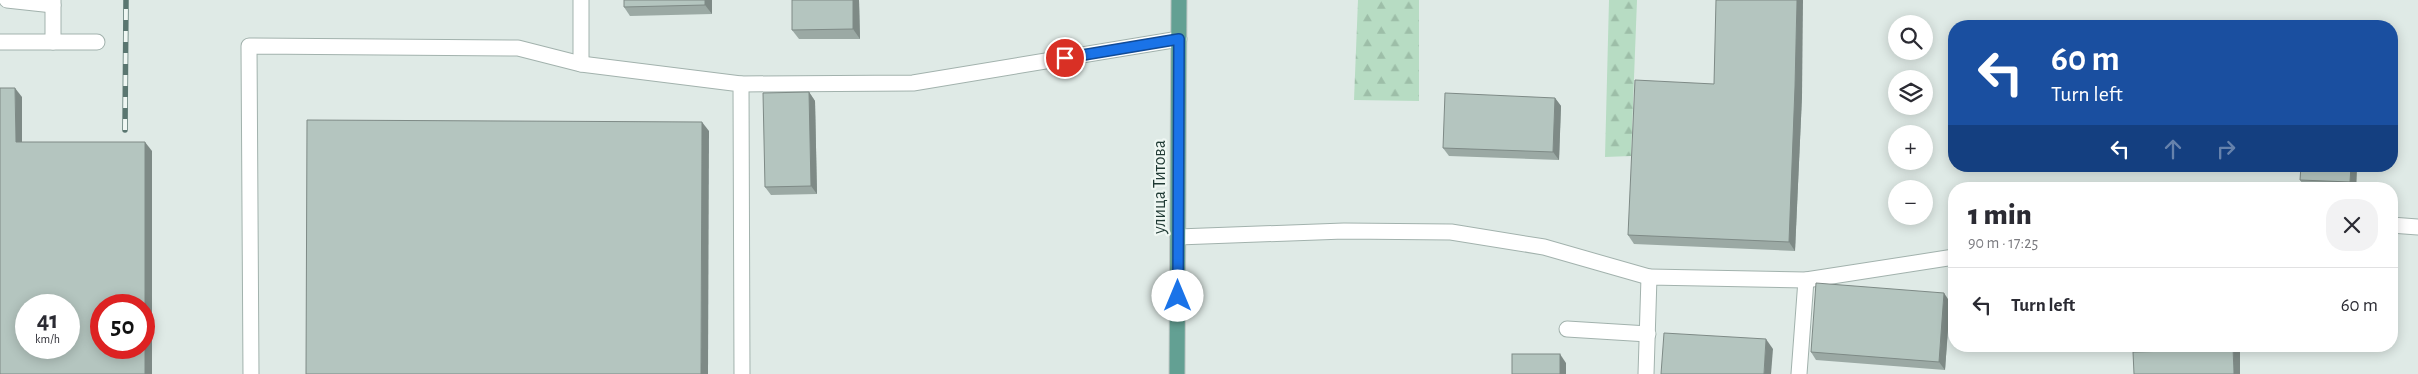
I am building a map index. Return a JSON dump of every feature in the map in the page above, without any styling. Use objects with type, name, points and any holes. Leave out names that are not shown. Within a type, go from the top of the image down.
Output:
[{"type":"main road","name":"улица Титова","points":[[1177,374],[1179,0]]},
{"type":"lane","points":[[7,0],[53,2],[53,42]]},
{"type":"lane","points":[[581,0],[581,64]]},
{"type":"lane","points":[[251,374],[249,46],[518,48],[581,64],[741,84],[913,83],[1179,39]]},
{"type":"lane","points":[[0,42],[97,42]]},
{"type":"lane","points":[[741,84],[742,374]]},
{"type":"lane","points":[[2398,226],[2418,227]]},
{"type":"lane","points":[[1178,237],[1344,231],[1451,232],[1544,247],[1650,277],[1806,280],[1948,258]]},
{"type":"lane","points":[[1646,374],[1650,277]]},
{"type":"lane","points":[[1799,374],[1806,280]]},
{"type":"lane","points":[[1567,329],[1648,334]]},
{"type":"green space","points":[[1358,0],[1419,0],[1419,101],[1354,100]]},
{"type":"green space","points":[[1609,0],[1637,0],[1631,156],[1605,157]]},
{"type":"building","points":[[624,0],[705,0],[705,5],[624,7]]},
{"type":"building","points":[[792,0],[853,0],[853,29],[792,30]]},
{"type":"building","points":[[1716,0],[1797,0],[1789,242],[1628,235],[1635,80],[1714,84]]},
{"type":"building","points":[[0,88],[15,88],[16,142],[145,142],[145,294],[90,294],[90,359],[145,359],[145,374],[0,374]]},
{"type":"building","points":[[809,92],[811,186],[765,187],[763,93]]},
{"type":"building","points":[[1445,93],[1555,98],[1553,152],[1443,148]]},
{"type":"building","points":[[307,120],[702,122],[701,374],[306,374]]},
{"type":"building","points":[[2301,172],[2351,172],[2350,182],[2300,180]]},
{"type":"building","points":[[1816,283],[1944,293],[1939,362],[1811,352]]},
{"type":"building","points":[[1664,333],[1766,339],[1764,374],[1661,374]]},
{"type":"building","points":[[2133,352],[2233,352],[2234,374],[2134,374]]},
{"type":"building","points":[[1512,354],[1560,354],[1560,374],[1512,374]]},
{"type":"railway","points":[[125,130],[126,0]]},
{"type":"route","points":[[1065,58],[1179,39],[1178,296]]}]
